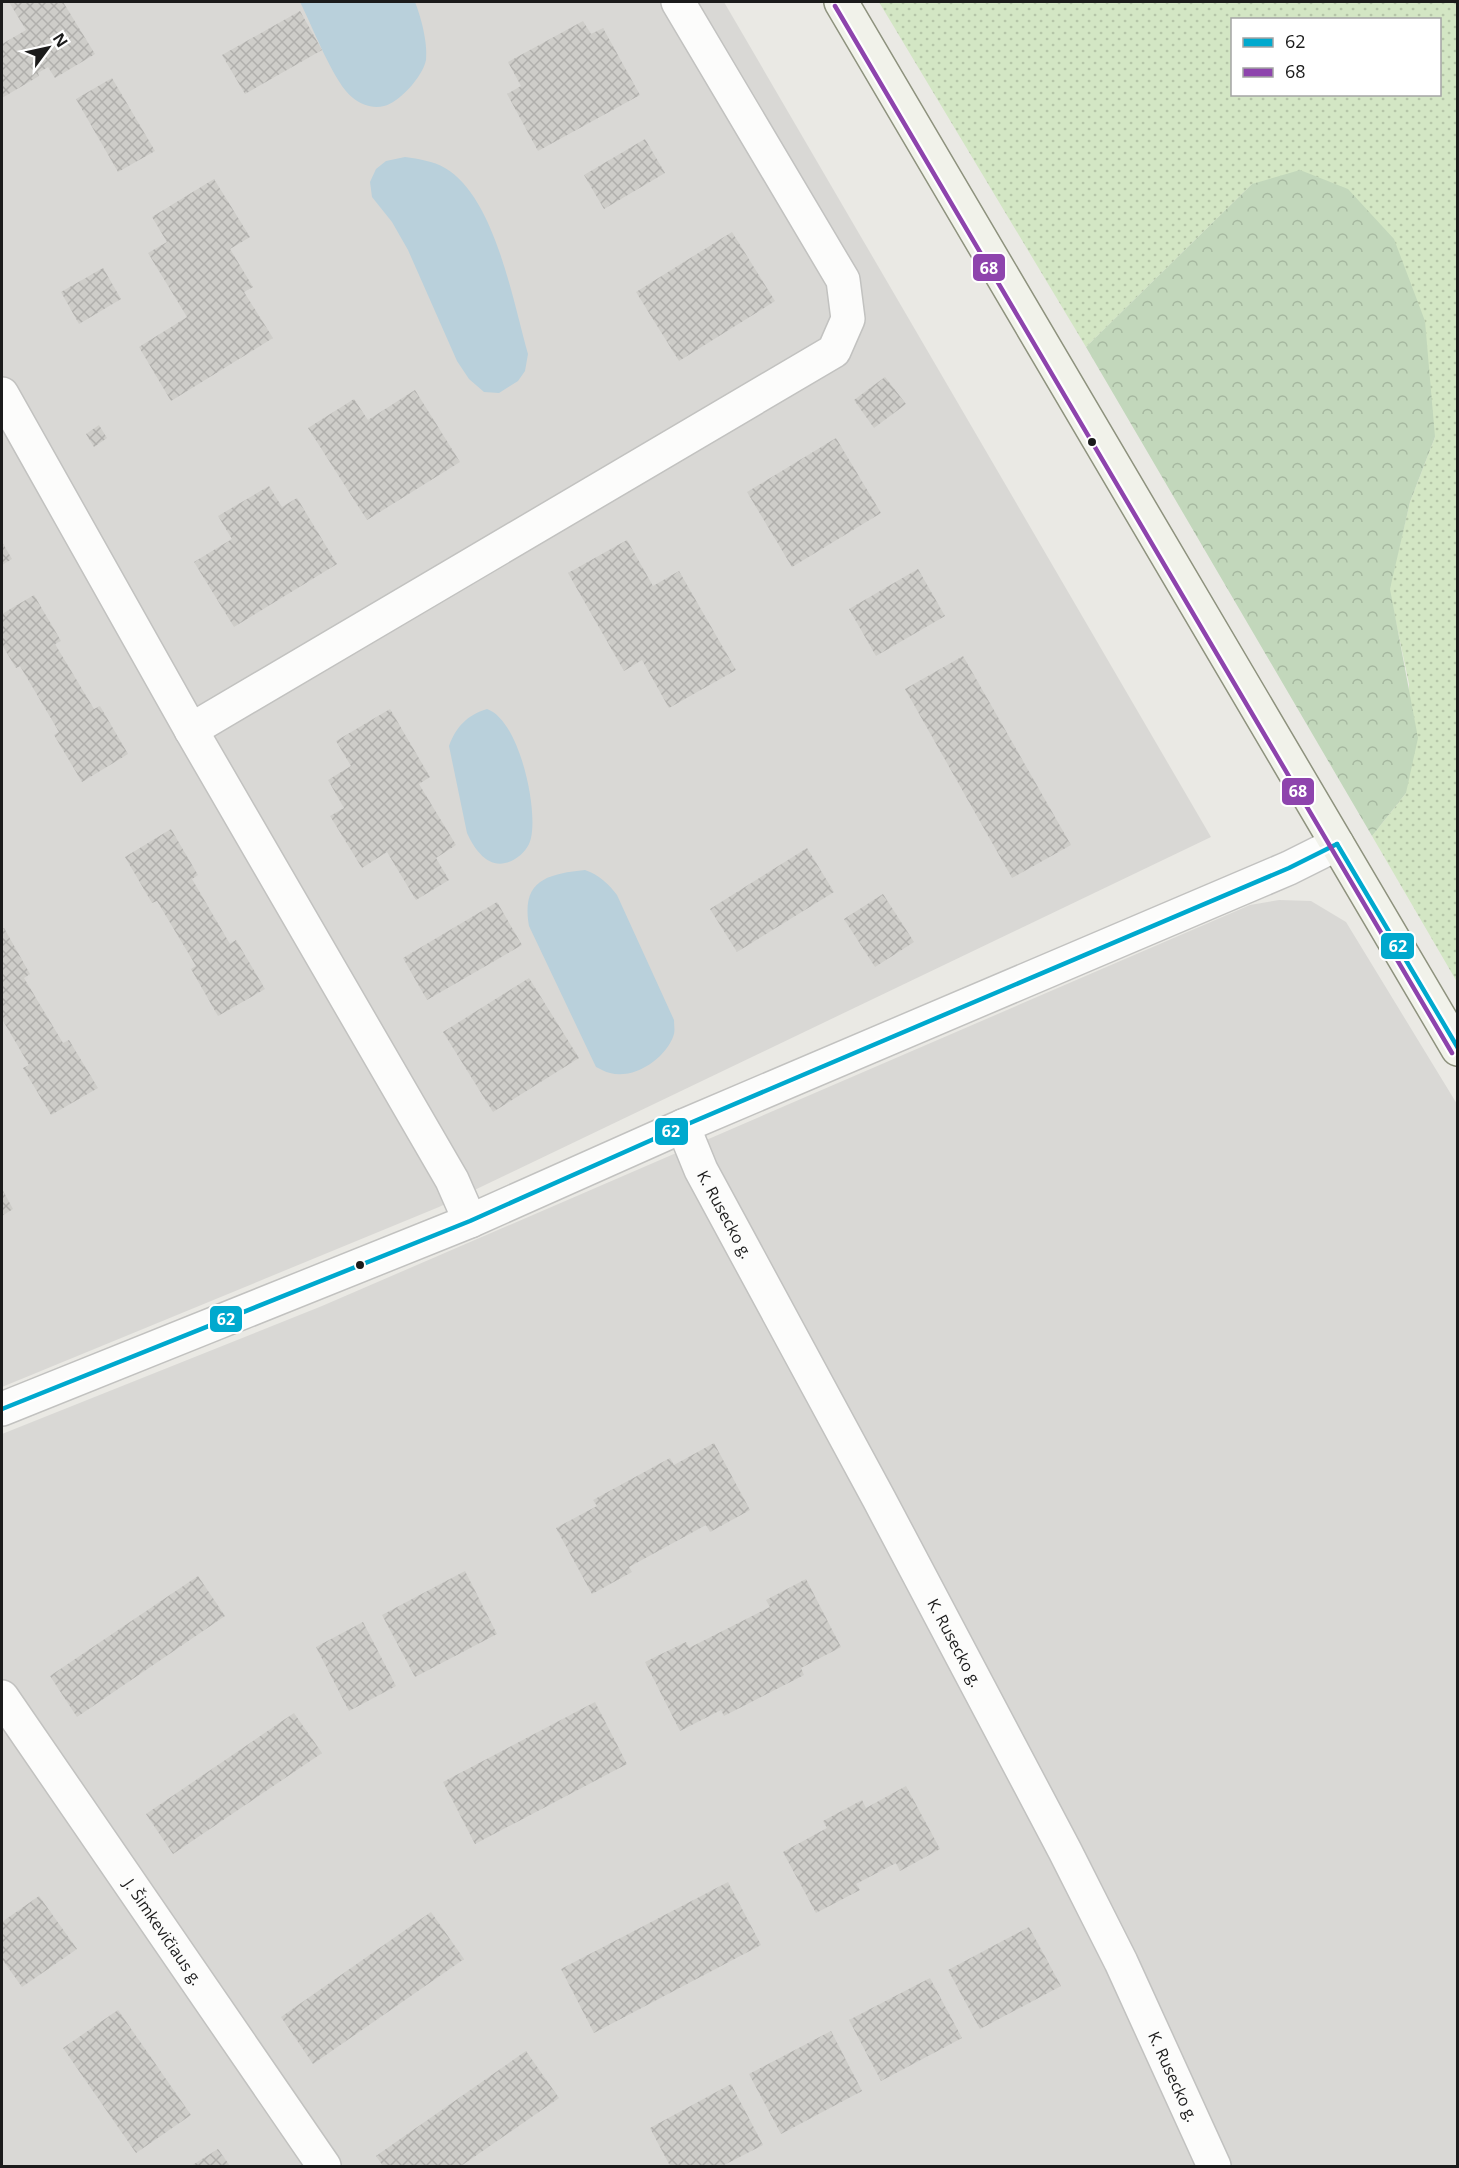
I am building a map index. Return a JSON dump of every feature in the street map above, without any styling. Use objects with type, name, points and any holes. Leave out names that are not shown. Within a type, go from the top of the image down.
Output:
[{"type":"main road","points":[[841,2],[1458,1049]]},
{"type":"street","points":[[191,730],[834,351],[848,319],[843,280],[678,2]]},
{"type":"street","points":[[2,394],[191,730],[452,1180],[470,1221]]},
{"type":"street","points":[[2,1409],[470,1221],[683,1126],[1289,868],[1337,844]]},
{"type":"street","name":"K. Rusecko g.","points":[[683,1126],[701,1170],[1065,1851],[1121,1962],[1214,2166]]},
{"type":"street","name":"J. Šimkevičiaus g.","points":[[2,1697],[324,2166]]},
{"type":"shaded area","points":[[2,2],[724,2],[1211,837],[439,1207],[2,1387]]},
{"type":"shaded area","points":[[1279,900],[1311,901],[1346,922],[1457,1104],[1457,2166],[2,2166],[2,1434],[322,1306],[1250,905]]},
{"type":"green space","points":[[879,2],[1457,2],[1457,982],[1372,836],[1406,793],[1409,684],[1389,589],[1410,502],[1435,437],[1252,184],[1086,347]]},
{"type":"green space","points":[[1300,170],[1348,189],[1394,239],[1425,321],[1435,437],[1410,502],[1390,589],[1418,738],[1406,793],[1372,836],[1086,347],[1252,184]]},
{"type":"water","points":[[300,2],[415,2],[422,22],[426,46],[426,60],[420,74],[403,94],[390,104],[372,107],[356,100],[346,91],[331,68]]},
{"type":"water","points":[[405,157],[431,162],[445,168],[462,182],[477,202],[500,252],[528,354],[525,371],[518,381],[499,393],[484,392],[469,379],[457,361],[408,250],[392,222],[372,197],[370,182],[376,169],[386,161]]},
{"type":"water","points":[[487,709],[498,716],[517,746],[529,786],[532,806],[531,838],[527,847],[515,859],[499,864],[480,854],[467,833],[449,746],[463,723]]},
{"type":"water","points":[[585,870],[603,880],[617,895],[674,1020],[674,1034],[664,1051],[648,1065],[629,1073],[610,1073],[596,1067],[529,926],[529,899],[539,883],[559,874]]},
{"type":"building","points":[[9,2],[63,2],[95,54],[55,78],[48,67],[38,73],[39,76],[2,98],[2,44],[26,30]]},
{"type":"building","points":[[300,11],[322,50],[245,94],[222,55]]},
{"type":"building","points":[[583,21],[591,34],[603,28],[640,95],[538,151],[507,94],[521,86],[508,62]]},
{"type":"building","points":[[112,78],[155,151],[118,172],[76,99]]},
{"type":"building","points":[[645,139],[665,173],[604,209],[584,175]]},
{"type":"building","points":[[214,179],[250,237],[230,249],[253,287],[244,292],[273,338],[171,401],[139,347],[187,317],[148,253],[167,242],[152,217]]},
{"type":"building","points":[[732,232],[775,301],[679,361],[636,292]]},
{"type":"building","points":[[103,268],[121,299],[79,324],[61,292]]},
{"type":"building","points":[[885,377],[906,404],[874,428],[854,400]]},
{"type":"building","points":[[415,390],[460,462],[367,520],[308,428],[354,399],[368,420]]},
{"type":"building","points":[[99,425],[107,438],[94,447],[86,434]]},
{"type":"building","points":[[836,438],[881,513],[792,567],[747,492]]},
{"type":"building","points":[[269,486],[282,507],[297,498],[337,564],[234,627],[194,562],[232,539],[218,516]]},
{"type":"building","points":[[627,540],[653,586],[679,571],[736,670],[669,708],[642,660],[624,671],[568,573]]},
{"type":"building","points":[[2,542],[12,559],[2,565]]},
{"type":"building","points":[[918,569],[945,616],[876,656],[849,609]]},
{"type":"building","points":[[34,595],[61,641],[55,644],[94,709],[100,706],[128,754],[82,782],[54,735],[59,732],[20,666],[16,668],[2,645],[2,614]]},
{"type":"building","points":[[963,656],[1071,845],[1012,878],[905,689]]},
{"type":"building","points":[[390,709],[430,777],[419,784],[456,845],[436,858],[449,880],[416,900],[387,852],[362,868],[330,816],[344,808],[328,780],[351,766],[336,741]]},
{"type":"building","points":[[171,829],[198,875],[192,879],[230,944],[236,940],[265,989],[218,1016],[191,969],[196,966],[157,901],[152,903],[125,857]]},
{"type":"building","points":[[807,848],[834,892],[737,952],[710,909]]},
{"type":"building","points":[[883,894],[914,942],[875,967],[844,919]]},
{"type":"building","points":[[497,902],[522,945],[427,1000],[403,958]]},
{"type":"building","points":[[4,928],[30,974],[24,978],[63,1043],[69,1040],[98,1088],[51,1115],[23,1068],[29,1065],[2,1019],[2,929]]},
{"type":"building","points":[[529,978],[579,1058],[493,1112],[443,1032]]},
{"type":"building","points":[[2,1189],[13,1209],[2,1216]]},
{"type":"building","points":[[714,1443],[750,1510],[710,1532],[706,1525],[629,1567],[632,1572],[592,1594],[556,1528],[597,1506],[593,1500],[670,1458],[674,1465]]},
{"type":"building","points":[[465,1571],[497,1634],[415,1677],[382,1615]]},
{"type":"building","points":[[198,1576],[225,1616],[77,1717],[50,1676]]},
{"type":"building","points":[[806,1579],[841,1647],[801,1668],[804,1675],[724,1716],[721,1710],[680,1731],[645,1662],[686,1642],[689,1648],[770,1607],[766,1600]]},
{"type":"building","points":[[363,1622],[396,1686],[349,1711],[316,1647]]},
{"type":"building","points":[[595,1702],[627,1764],[475,1844],[443,1782]]},
{"type":"building","points":[[294,1713],[322,1753],[173,1854],[146,1814]]},
{"type":"building","points":[[906,1786],[940,1849],[900,1871],[896,1863],[856,1884],[860,1890],[816,1913],[783,1852],[827,1828],[823,1821],[862,1800],[866,1808]]},
{"type":"building","points":[[728,1882],[761,1945],[594,2033],[561,1969]]},
{"type":"building","points":[[39,1896],[77,1949],[22,1987],[2,1959],[2,1922]]},
{"type":"building","points":[[431,1912],[464,1959],[313,2064],[281,2017]]},
{"type":"building","points":[[1029,1927],[1061,1986],[980,2029],[948,1970]]},
{"type":"building","points":[[930,1978],[962,2038],[881,2081],[849,2020]]},
{"type":"building","points":[[118,2010],[191,2115],[136,2153],[63,2048]]},
{"type":"building","points":[[831,2031],[862,2091],[781,2134],[749,2074]]},
{"type":"building","points":[[526,2051],[559,2098],[461,2166],[383,2166],[376,2156]]},
{"type":"building","points":[[731,2084],[763,2145],[722,2166],[670,2166],[650,2128]]},
{"type":"building","points":[[218,2149],[230,2166],[191,2166]]},
{"type":"transit line","name":"68","points":[[835,6],[1452,1053]]},
{"type":"transit line","name":"62","points":[[1337,844],[1458,1048]]},
{"type":"transit line","name":"62","points":[[2,1409],[470,1221],[683,1126],[1289,868],[1337,844]]}]
